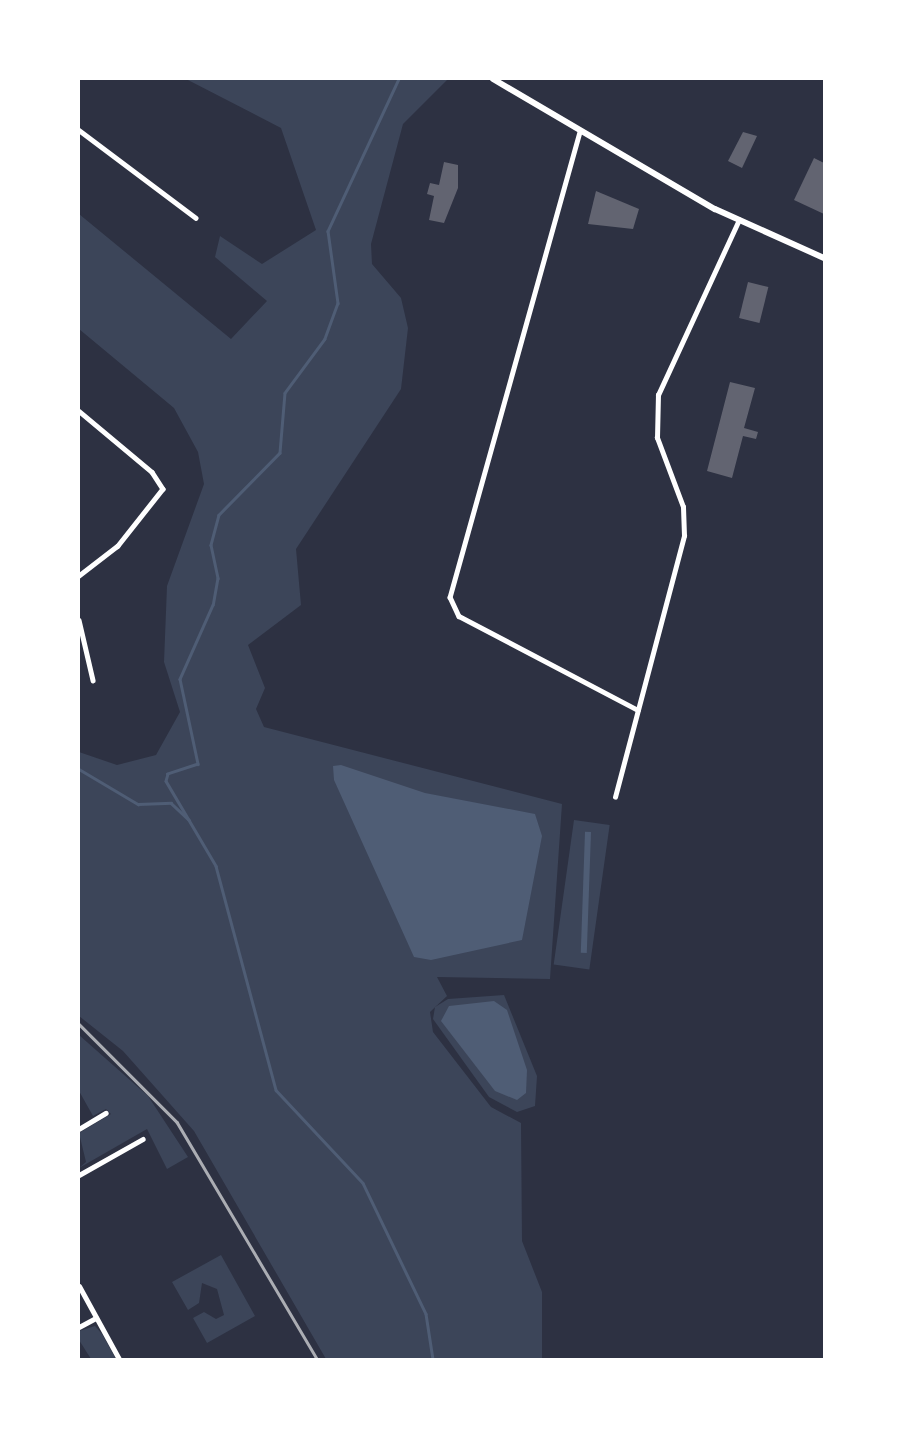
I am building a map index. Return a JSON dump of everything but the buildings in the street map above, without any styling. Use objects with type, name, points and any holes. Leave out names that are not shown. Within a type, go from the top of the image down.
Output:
[{"type":"main road","points":[[493,79],[580,132],[738,220],[824,258]]},
{"type":"street","points":[[79,130],[196,218]]},
{"type":"street","points":[[580,132],[503,402],[451,605],[459,616],[638,710]]},
{"type":"street","points":[[615,797],[684,536],[682,507],[657,438],[658,395],[738,220]]},
{"type":"street","points":[[79,411],[152,472],[163,489],[118,547],[79,576]]},
{"type":"street","points":[[79,620],[93,680]]},
{"type":"street","points":[[79,1129],[106,1113]]},
{"type":"street","points":[[79,1175],[142,1139]]},
{"type":"street","points":[[79,1286],[119,1359]]},
{"type":"street","points":[[79,1327],[96,1318]]},
{"type":"shaded area","points":[[186,79],[448,79],[403,124],[371,244],[372,264],[401,298],[408,328],[401,389],[296,549],[301,605],[248,645],[265,688],[256,709],[264,727],[562,804],[550,979],[437,977],[447,996],[430,1012],[433,1032],[491,1107],[521,1123],[522,1241],[542,1292],[542,1359],[326,1359],[194,1131],[123,1051],[79,1016],[79,752],[117,765],[156,755],[180,712],[164,662],[167,586],[204,484],[198,452],[174,408],[79,329],[79,214],[231,339],[267,301],[215,257],[220,236],[262,264],[316,230],[281,128]]},
{"type":"shaded area","points":[[341,765],[425,793],[535,814],[542,836],[522,940],[431,960],[414,957],[334,780],[333,766]]},
{"type":"shaded area","points":[[574,820],[610,825],[589,970],[554,965]]},
{"type":"shaded area","points":[[585,832],[591,832],[587,953],[581,953]]},
{"type":"shaded area","points":[[504,995],[537,1076],[535,1106],[517,1112],[489,1097],[433,1019],[435,1007],[448,999]]},
{"type":"shaded area","points":[[494,1001],[507,1010],[527,1070],[526,1093],[517,1100],[495,1091],[441,1021],[449,1006]]},
{"type":"shaded area","points":[[79,1035],[148,1096],[188,1157],[167,1169],[147,1129],[79,1168],[86,1162],[79,1133],[111,1114],[106,1109],[93,1116],[79,1091]]},
{"type":"shaded area","points":[[221,1255],[255,1316],[207,1343],[193,1318],[204,1312],[216,1319],[224,1315],[217,1289],[202,1283],[199,1303],[188,1310],[172,1282]]},
{"type":"shaded area","points":[[95,1326],[116,1359],[91,1359],[79,1340],[79,1331]]},
{"type":"waterway","points":[[399,79],[328,231],[338,303],[325,339],[285,393],[280,453],[219,515],[211,545],[218,578],[213,605],[180,679],[198,764],[168,774],[166,781],[216,866],[276,1090],[363,1183],[426,1314],[433,1359]]},
{"type":"waterway","points":[[79,769],[138,804],[171,803],[189,820]]},
{"type":"railway","points":[[79,1024],[177,1122],[317,1359]]}]
